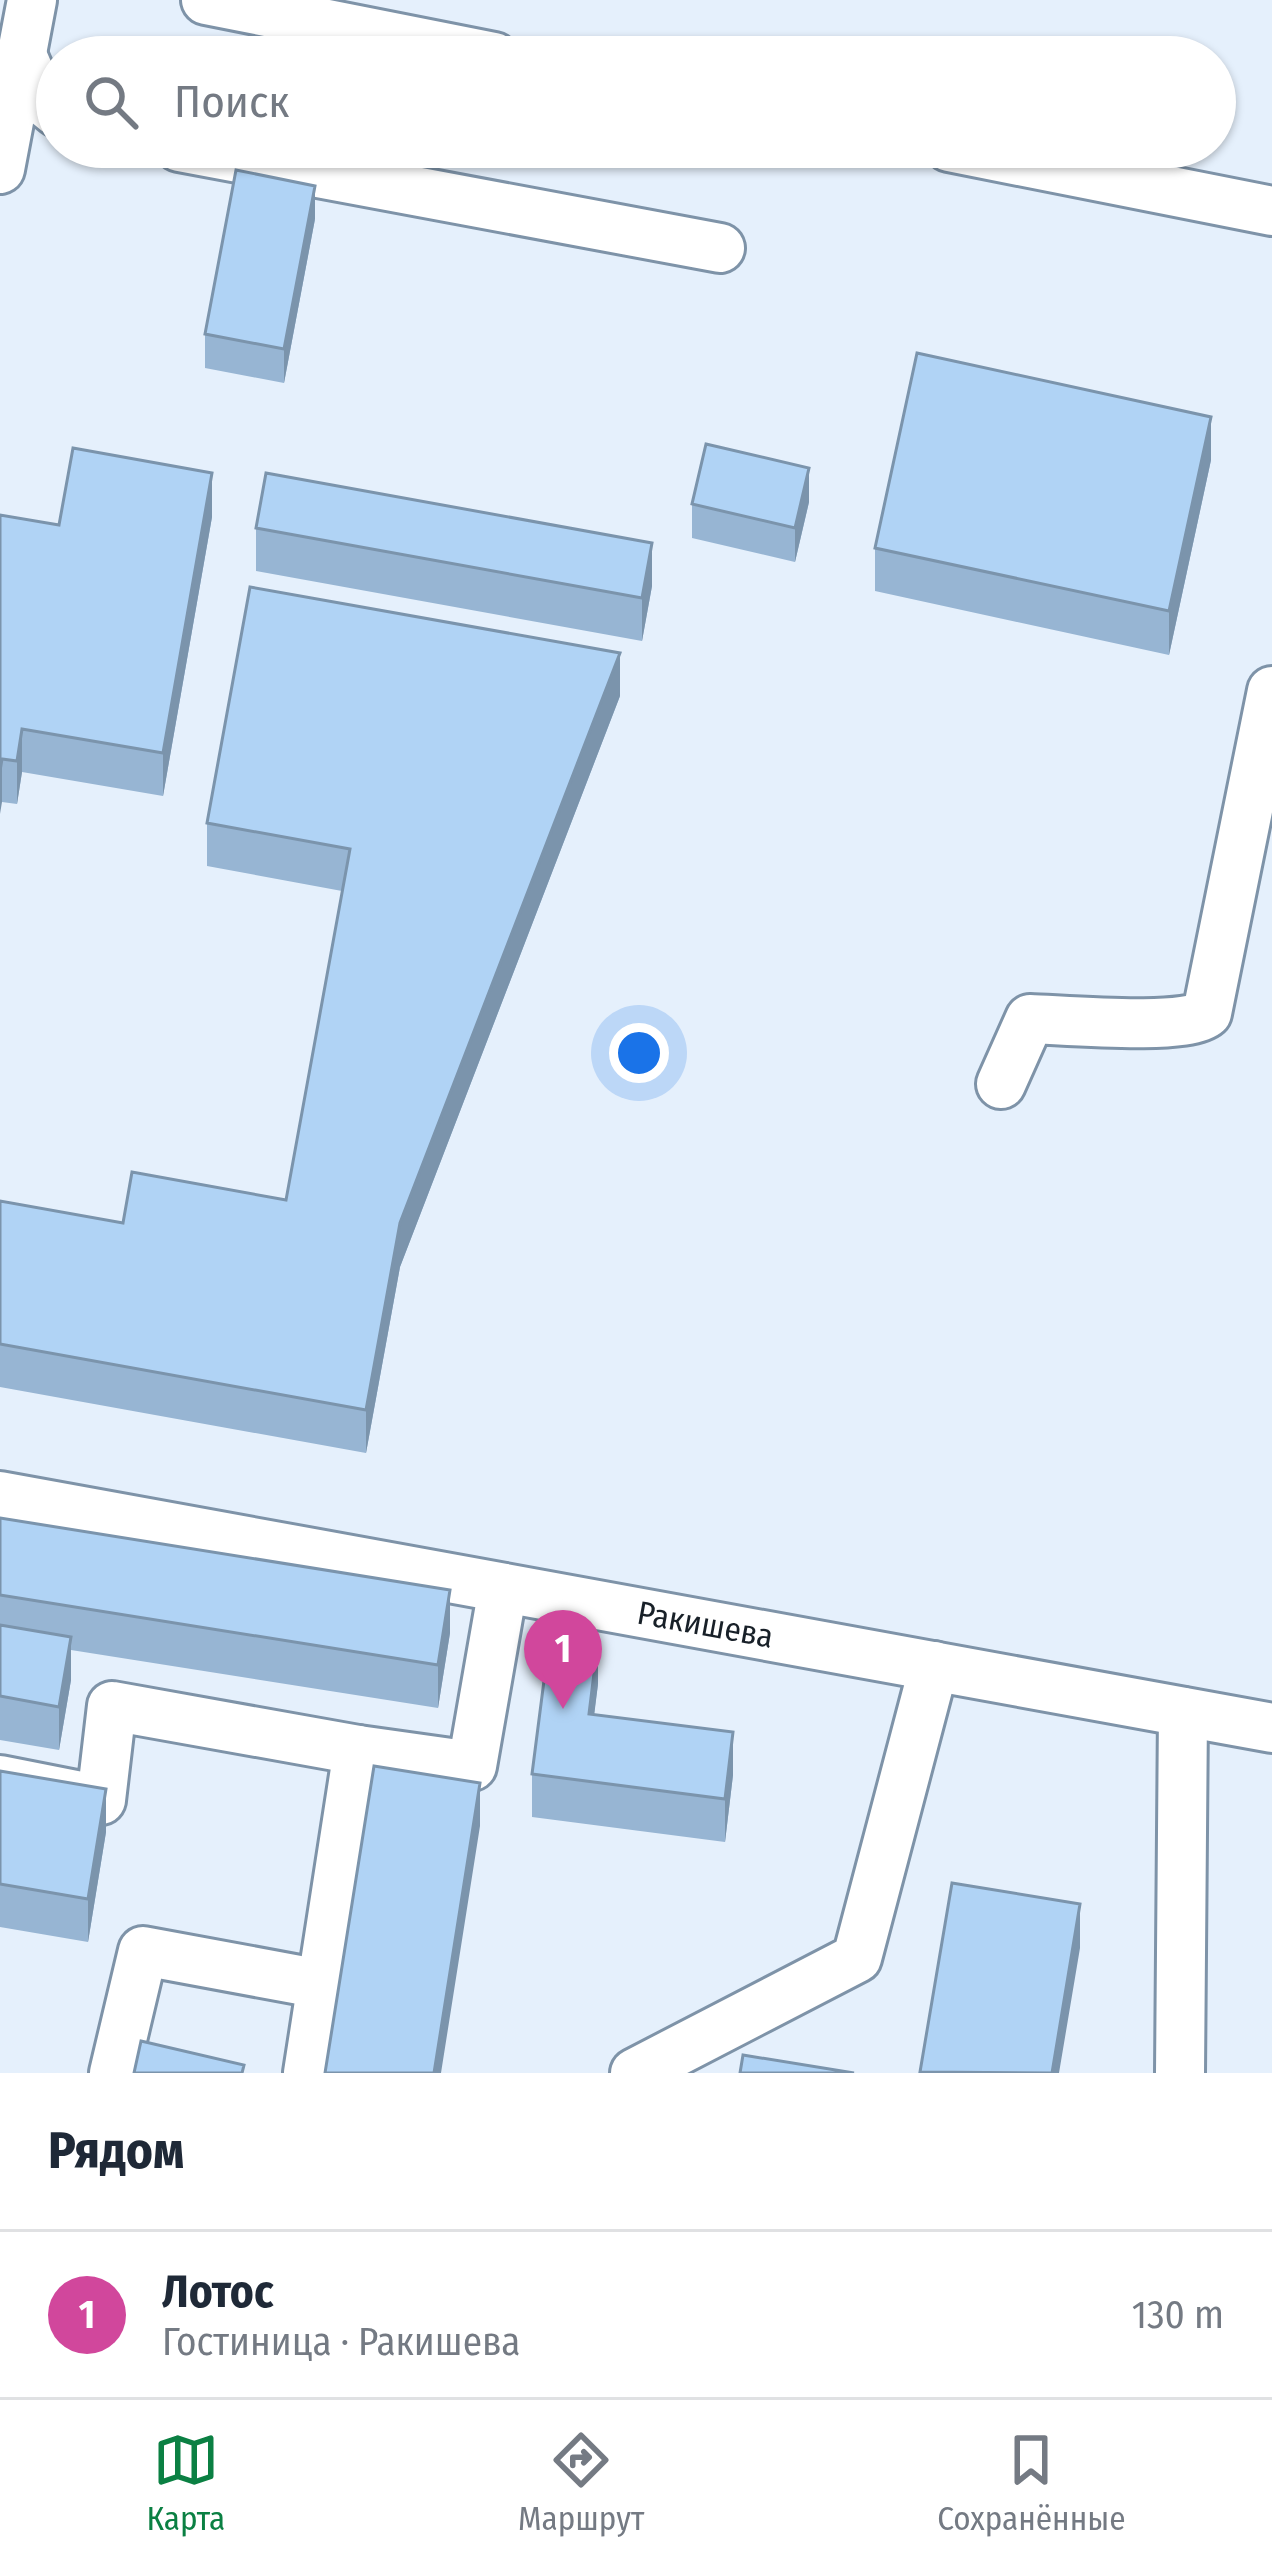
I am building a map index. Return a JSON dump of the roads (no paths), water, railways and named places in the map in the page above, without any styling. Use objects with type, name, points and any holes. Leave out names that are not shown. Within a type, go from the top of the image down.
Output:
[{"type":"street","points":[[0,170],[32,0]]},
{"type":"street","points":[[206,0],[388,36]]},
{"type":"street","points":[[22,55],[36,89]]},
{"type":"street","points":[[291,168],[720,248]]},
{"type":"street","points":[[1055,168],[1272,211]]},
{"type":"street","points":[[1001,1084],[1029,1019],[1183,1022],[1197,1021],[1207,1012],[1272,691]]},
{"type":"street","name":"Ракишева","points":[[0,1496],[1272,1728]]},
{"type":"street","points":[[0,1780],[101,1800],[112,1706],[472,1766],[503,1588]]},
{"type":"street","points":[[635,2073],[856,1958],[934,1666]]},
{"type":"street","points":[[1180,2073],[1183,1712]]},
{"type":"street","points":[[308,2073],[358,1750]]},
{"type":"street","points":[[114,2073],[143,1951],[321,1984]]},
{"type":"place","name":"Лотос","points":[[563,1709]]}]
